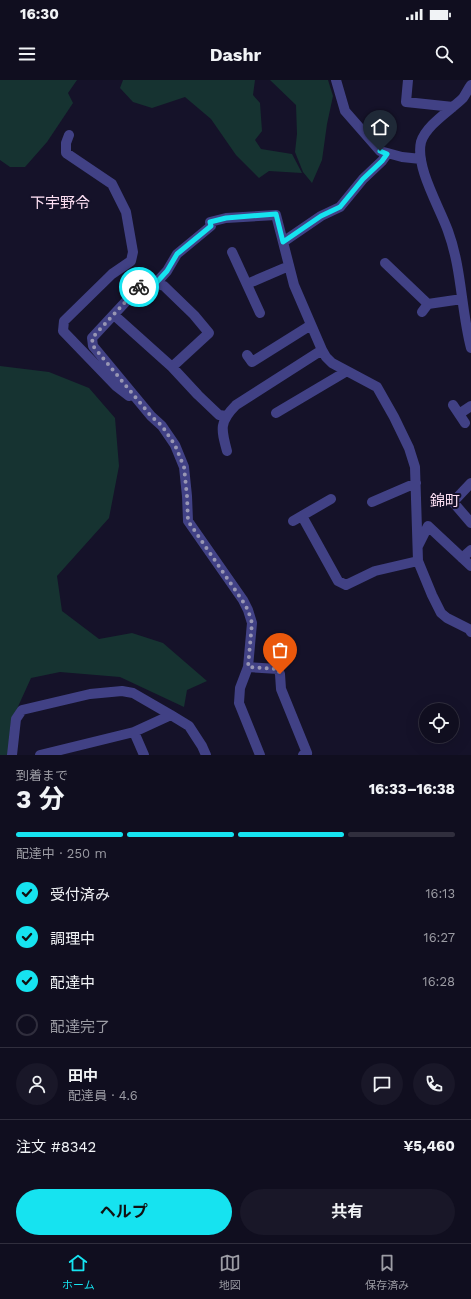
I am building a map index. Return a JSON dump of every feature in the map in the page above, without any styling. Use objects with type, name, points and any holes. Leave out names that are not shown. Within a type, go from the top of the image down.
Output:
[{"type":"street","points":[[336,80],[345,110],[380,151],[402,157],[421,159]]},
{"type":"street","points":[[408,80],[406,102],[453,107]]},
{"type":"street","points":[[471,85],[464,97],[432,126],[423,137],[421,143],[423,170],[449,232],[460,274],[467,335],[471,348]]},
{"type":"street","points":[[69,135],[66,143],[66,153],[112,184],[126,212],[133,252],[131,261],[112,274],[64,321],[63,331],[116,386],[162,426],[175,445],[184,467],[188,521],[242,600],[248,610],[252,623],[248,667],[240,688],[239,703],[260,755]]},
{"type":"street","points":[[283,242],[321,216],[340,207],[363,179],[382,161],[387,154]]},
{"type":"street","points":[[156,283],[167,271],[177,254],[211,226],[210,222],[226,218],[276,214],[294,285],[322,350],[332,363],[377,387],[408,448],[415,467],[418,561],[441,613],[471,632]]},
{"type":"street","points":[[232,252],[260,313]]},
{"type":"street","points":[[385,263],[425,308],[462,299]]},
{"type":"street","points":[[247,284],[289,266]]},
{"type":"street","points":[[151,416],[93,346],[92,338],[144,282],[156,283],[164,286],[189,310],[209,334],[172,367]]},
{"type":"street","points":[[114,315],[172,367],[219,415],[226,416]]},
{"type":"street","points":[[247,355],[252,362],[311,325]]},
{"type":"street","points":[[227,451],[222,433],[226,416],[236,405],[322,350]]},
{"type":"street","points":[[276,413],[346,371]]},
{"type":"street","points":[[453,405],[465,423]]},
{"type":"street","points":[[459,414],[471,406]]},
{"type":"street","points":[[372,502],[416,483]]},
{"type":"street","points":[[471,483],[453,502],[471,523]]},
{"type":"street","points":[[331,499],[297,519],[338,581],[346,585],[375,570],[418,561]]},
{"type":"street","points":[[418,546],[428,526],[471,566]]},
{"type":"street","points":[[462,558],[471,550]]},
{"type":"street","points":[[248,667],[278,669],[280,674],[281,689],[307,753],[303,755]]},
{"type":"street","points":[[12,755],[16,719],[22,710],[90,694],[122,691],[133,693],[189,726],[206,755]]},
{"type":"street","points":[[40,755],[134,732],[172,715]]},
{"type":"street","points":[[134,732],[144,755]]},
{"type":"green space","points":[[0,80],[77,80],[68,93],[73,103],[47,142],[25,167],[10,167],[0,160]]},
{"type":"green space","points":[[123,80],[255,80],[253,95],[260,103],[262,131],[255,140],[261,149],[292,154],[302,173],[269,171],[259,178],[236,155],[211,119],[185,97],[152,108],[133,102],[120,88]]},
{"type":"green space","points":[[270,80],[328,80],[333,96],[322,160],[312,183],[303,172],[295,152],[297,134],[296,105]]},
{"type":"green space","points":[[0,366],[49,372],[89,388],[115,418],[119,466],[109,518],[57,576],[62,611],[99,639],[132,633],[163,643],[207,681],[187,690],[184,707],[120,677],[60,672],[31,678],[11,722],[8,755],[0,755]]},
{"type":"way so far","points":[[139,287],[92,338],[93,346],[151,416],[162,426],[175,445],[184,467],[188,521],[248,610],[252,623],[248,667],[278,669],[280,674]]},
{"type":"district","name":"下宇野令","points":[[60,203]]},
{"type":"district","name":"錦町","points":[[445,501]]},
{"type":"route","points":[[139,287],[144,282],[156,283],[167,271],[177,254],[211,226],[210,222],[226,218],[276,214],[280,225],[283,242],[321,216],[340,207],[363,179],[382,161],[387,154],[380,151]]}]
